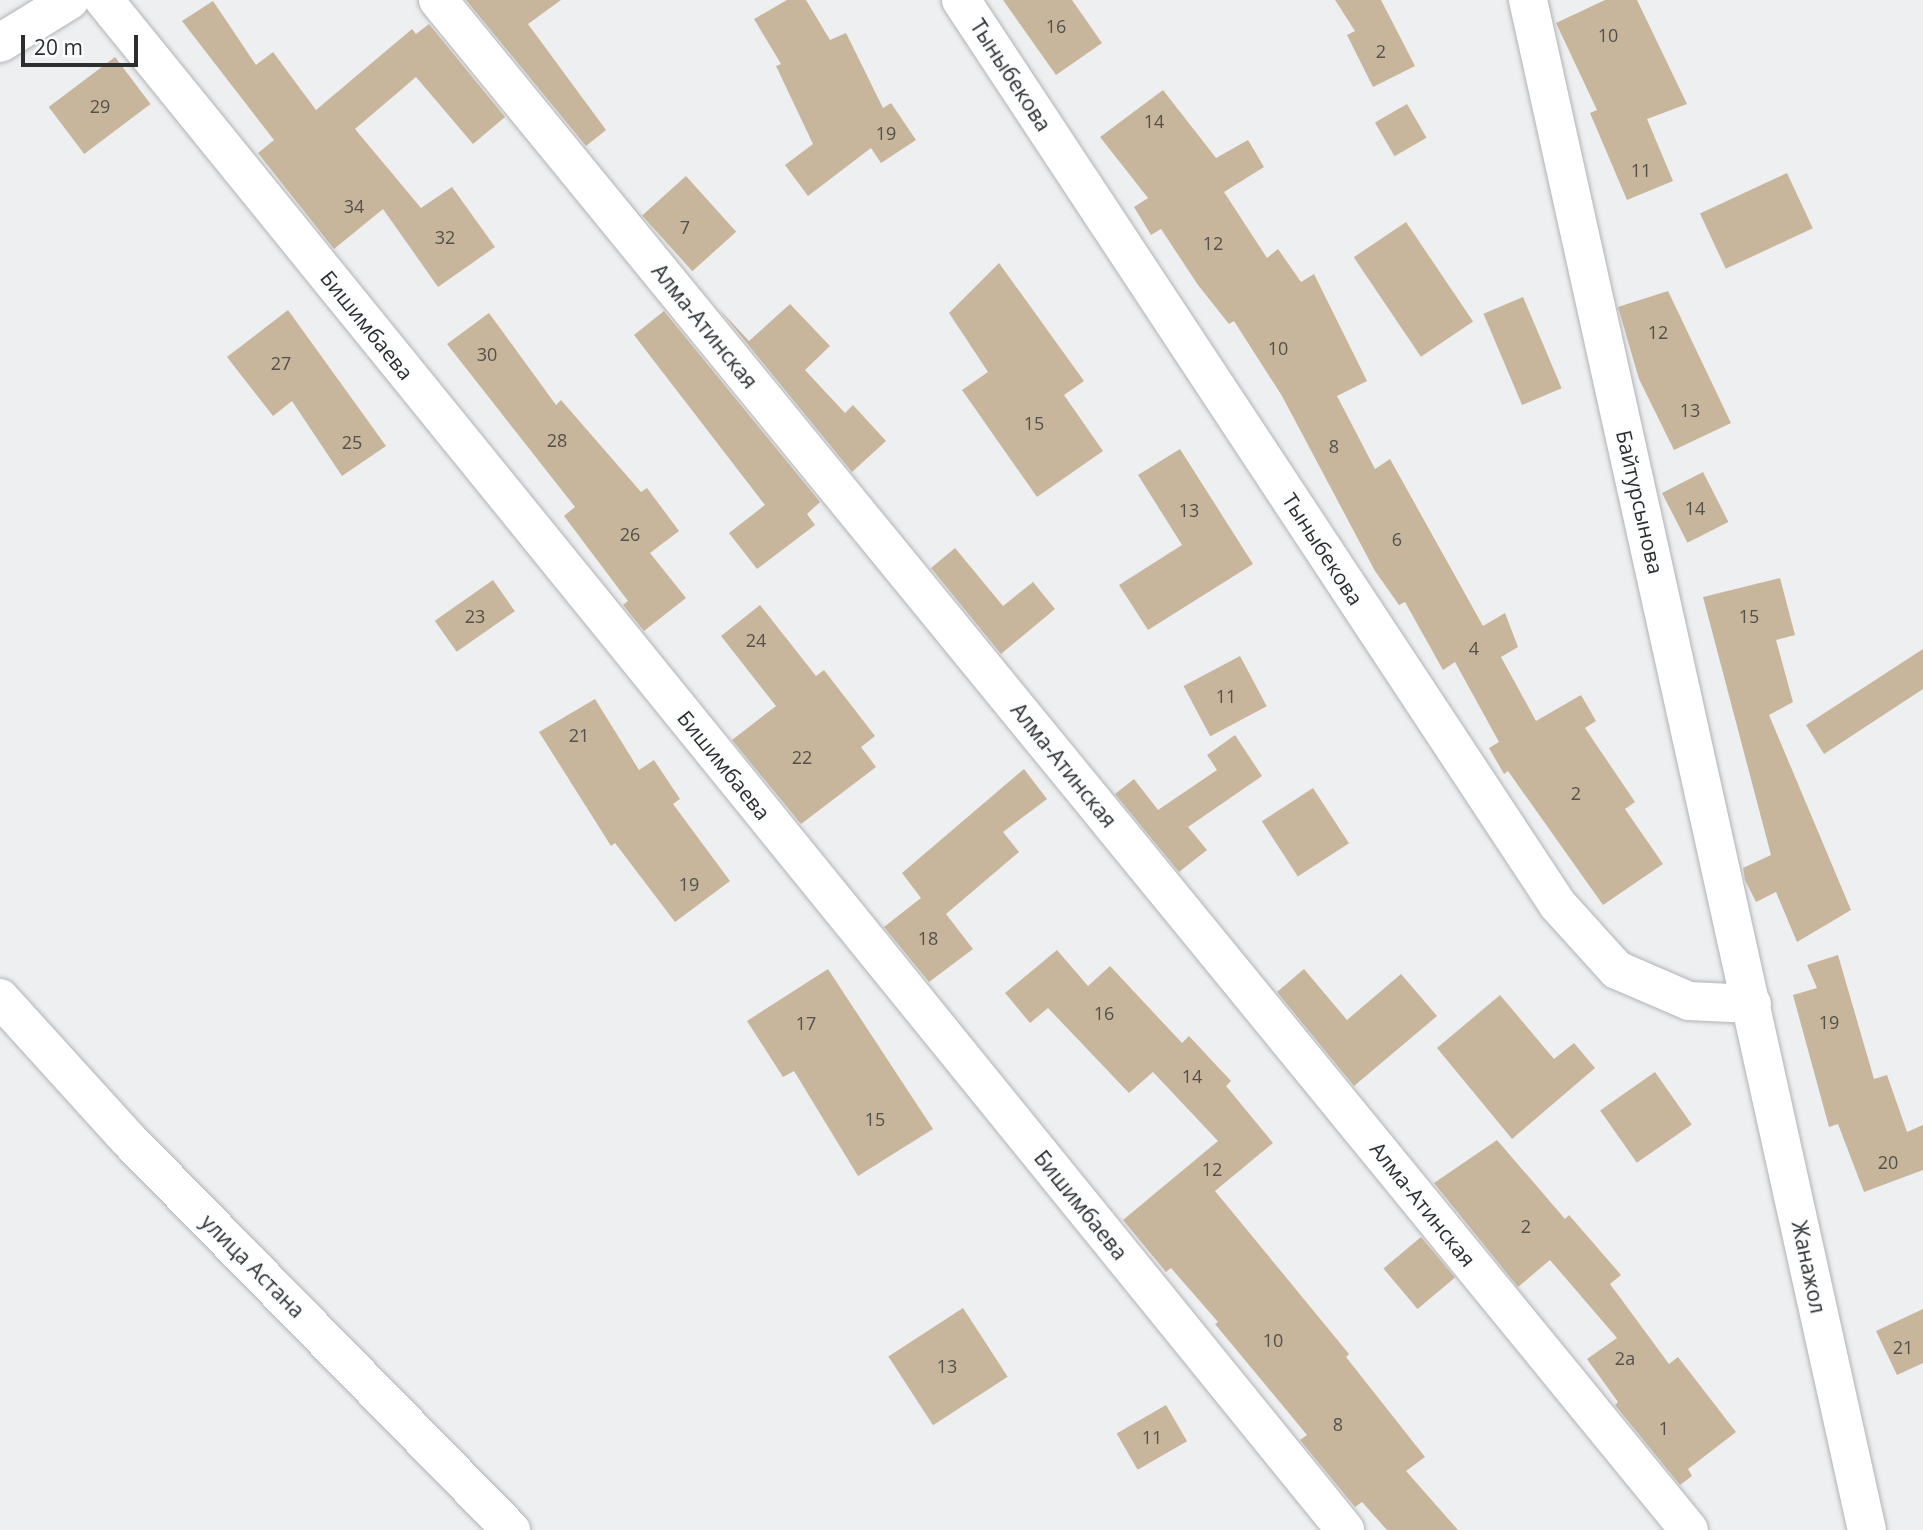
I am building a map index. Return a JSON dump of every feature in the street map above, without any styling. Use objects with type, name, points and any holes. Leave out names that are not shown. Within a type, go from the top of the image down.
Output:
[{"type":"street","points":[[0,43],[70,0]]},
{"type":"street","name":"Бишимбаева","points":[[104,0],[1345,1530]]},
{"type":"street","name":"Алма-Атинская","points":[[439,0],[1689,1530]]},
{"type":"street","name":"Тыныбекова","points":[[961,0],[1558,905],[1617,970],[1689,1001],[1752,1004]]},
{"type":"street","name":"Байтурсынова","points":[[1528,0],[1752,1004]]},
{"type":"street","name":"улица Астана","points":[[0,998],[127,1138],[511,1530]]},
{"type":"street","name":"Жанажол","points":[[1752,1004],[1867,1530]]},
{"type":"building","points":[[466,0],[561,0],[528,24],[606,130],[586,146]]},
{"type":"building","points":[[787,0],[806,0],[830,40],[846,33],[883,108],[891,103],[916,140],[881,163],[871,148],[808,196],[785,165],[813,144],[776,66],[781,64],[754,19]]},
{"type":"building","points":[[1003,0],[1072,0],[1102,43],[1056,75]]},
{"type":"building","points":[[1335,0],[1381,0],[1415,66],[1373,87],[1347,35],[1355,31]]},
{"type":"building","points":[[1605,0],[1637,0],[1687,104],[1647,119],[1673,181],[1627,200],[1590,113],[1597,110],[1556,23]]},
{"type":"building","points":[[213,1],[256,65],[273,52],[316,110],[412,29],[416,34],[429,24],[505,117],[473,144],[416,77],[355,129],[421,208],[452,187],[495,247],[438,287],[383,209],[334,249],[258,153],[274,140],[182,21]]},
{"type":"building","points":[[115,57],[151,104],[84,154],[49,107]]},
{"type":"building","points":[[1163,90],[1216,158],[1248,140],[1264,167],[1224,192],[1267,258],[1278,249],[1301,282],[1314,274],[1367,381],[1337,396],[1375,469],[1390,459],[1483,626],[1505,613],[1518,647],[1501,657],[1536,721],[1581,695],[1596,721],[1585,728],[1635,802],[1625,809],[1663,864],[1603,905],[1508,771],[1504,774],[1489,748],[1499,742],[1455,662],[1443,670],[1405,602],[1399,605],[1375,571],[1282,396],[1234,321],[1229,324],[1198,285],[1161,229],[1151,235],[1134,207],[1148,198],[1100,137]]},
{"type":"building","points":[[1407,104],[1426,138],[1394,156],[1375,122]]},
{"type":"building","points":[[1787,173],[1813,228],[1726,269],[1700,214]]},
{"type":"building","points":[[686,176],[736,232],[692,271],[642,215]]},
{"type":"building","points":[[1406,222],[1473,321],[1421,357],[1354,257]]},
{"type":"building","points":[[999,263],[1084,381],[1064,395],[1103,451],[1037,497],[962,390],[988,372],[949,313]]},
{"type":"building","points":[[1668,291],[1731,423],[1674,450],[1639,379],[1618,307]]},
{"type":"building","points":[[1523,297],[1562,388],[1522,405],[1483,314]]},
{"type":"building","points":[[790,304],[830,346],[805,370],[845,413],[853,405],[886,441],[852,472],[719,309],[749,341]]},
{"type":"building","points":[[288,310],[386,446],[342,476],[292,401],[273,416],[227,357]]},
{"type":"building","points":[[664,311],[820,502],[807,514],[815,525],[757,569],[729,533],[765,505],[634,335]]},
{"type":"building","points":[[489,313],[556,405],[561,400],[641,492],[647,488],[679,531],[650,553],[686,598],[644,631],[623,605],[628,601],[564,516],[575,507],[447,344]]},
{"type":"building","points":[[1180,449],[1253,564],[1148,630],[1119,585],[1182,545],[1138,475]]},
{"type":"building","points":[[1703,472],[1728,522],[1687,543],[1662,493]]},
{"type":"building","points":[[955,548],[1003,606],[1033,582],[1055,609],[1001,654],[931,568]]},
{"type":"building","points":[[1780,578],[1795,635],[1776,640],[1793,702],[1769,715],[1851,910],[1797,942],[1776,892],[1756,902],[1745,880],[1743,868],[1771,855],[1703,597]]},
{"type":"building","points":[[493,580],[515,611],[457,652],[435,621]]},
{"type":"building","points":[[760,605],[816,676],[824,670],[875,736],[861,747],[876,767],[801,824],[732,740],[776,706],[721,636]]},
{"type":"building","points":[[1923,649],[1923,689],[1824,754],[1806,725]]},
{"type":"building","points":[[1240,656],[1267,706],[1210,736],[1183,686]]},
{"type":"building","points":[[595,699],[639,770],[654,760],[680,799],[673,804],[730,881],[675,922],[615,843],[611,846],[539,732]]},
{"type":"building","points":[[1235,735],[1262,776],[1188,827],[1207,850],[1179,872],[1115,794],[1134,779],[1158,810],[1217,770],[1207,755]]},
{"type":"building","points":[[1024,769],[1047,799],[1003,832],[1019,852],[946,914],[973,949],[929,982],[884,927],[921,898],[902,873]]},
{"type":"building","points":[[1313,788],[1349,843],[1298,877],[1262,821]]},
{"type":"building","points":[[1057,950],[1088,986],[1110,966],[1182,1043],[1189,1036],[1231,1081],[1226,1086],[1273,1143],[1215,1191],[1349,1354],[1346,1357],[1425,1457],[1406,1471],[1458,1530],[1387,1530],[1362,1502],[1355,1507],[1300,1440],[1307,1435],[1215,1324],[1218,1322],[1171,1268],[1166,1272],[1123,1220],[1218,1141],[1153,1072],[1129,1093],[1048,1008],[1030,1023],[1005,993]]},
{"type":"building","points":[[1838,955],[1874,1079],[1887,1075],[1907,1132],[1923,1125],[1923,1170],[1864,1192],[1838,1124],[1829,1127],[1793,995],[1817,988],[1807,965]]},
{"type":"building","points":[[828,969],[933,1129],[858,1176],[794,1071],[783,1077],[747,1021]]},
{"type":"building","points":[[1304,969],[1347,1020],[1401,974],[1437,1016],[1354,1086],[1277,992]]},
{"type":"building","points":[[1500,995],[1554,1059],[1574,1043],[1595,1068],[1512,1139],[1437,1048]]},
{"type":"building","points":[[1655,1072],[1692,1124],[1637,1163],[1600,1110]]},
{"type":"building","points":[[1497,1140],[1565,1219],[1569,1215],[1621,1275],[1610,1284],[1669,1364],[1678,1357],[1736,1432],[1688,1469],[1692,1476],[1680,1485],[1615,1405],[1618,1402],[1587,1359],[1617,1338],[1550,1260],[1518,1287],[1434,1183]]},
{"type":"building","points":[[1421,1237],[1455,1278],[1418,1309],[1383,1268]]},
{"type":"building","points":[[963,1308],[1008,1377],[933,1425],[888,1356]]},
{"type":"building","points":[[1923,1309],[1923,1363],[1897,1375],[1876,1331]]},
{"type":"building","points":[[1166,1405],[1187,1441],[1138,1470],[1117,1434]]}]
